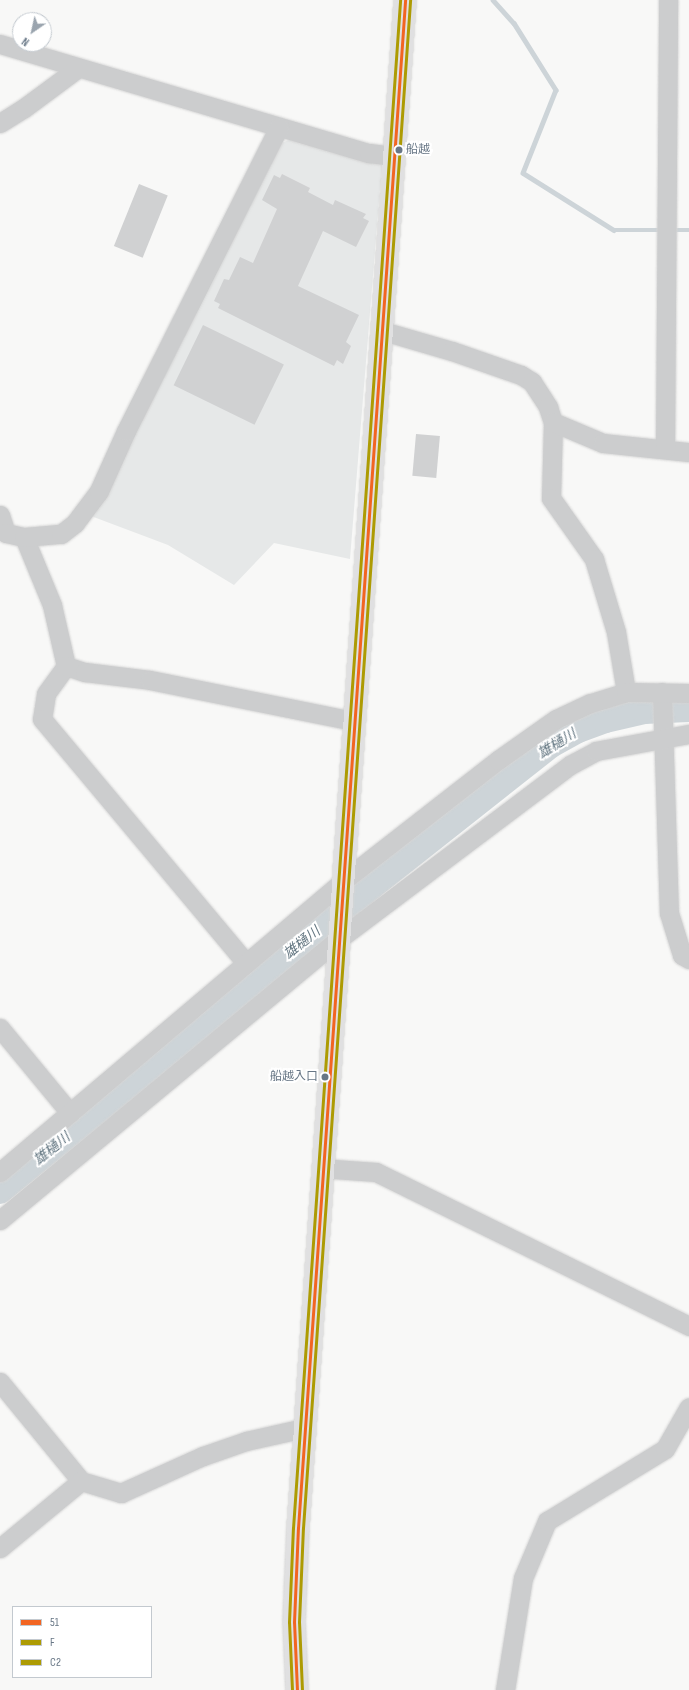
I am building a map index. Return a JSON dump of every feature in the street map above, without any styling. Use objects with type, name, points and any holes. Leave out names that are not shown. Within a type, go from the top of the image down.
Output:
[{"type":"main road","points":[[297,1690],[294,1622],[304,1428],[383,331],[405,0]]},
{"type":"street","points":[[666,449],[668,0]]},
{"type":"street","points":[[0,44],[368,153],[394,156]]},
{"type":"street","points":[[0,122],[24,108],[78,68]]},
{"type":"street","points":[[10,535],[61,534],[75,523],[99,491],[126,431],[279,127]]},
{"type":"street","points":[[383,331],[521,375],[532,382],[548,407],[553,422],[551,498],[594,558],[616,632],[626,692]]},
{"type":"street","points":[[553,422],[603,443],[689,452]]},
{"type":"street","points":[[0,515],[10,535],[52,606],[66,666],[46,694],[42,718],[246,963]]},
{"type":"street","points":[[66,666],[84,672],[150,680],[354,721]]},
{"type":"street","points":[[0,1172],[246,963],[498,760],[556,719],[591,703],[626,692],[689,693]]},
{"type":"street","points":[[662,692],[662,738],[669,913],[682,955],[689,959]]},
{"type":"street","points":[[0,1220],[340,934],[570,765],[596,751],[689,734]]},
{"type":"street","points":[[0,1028],[70,1113]]},
{"type":"street","points":[[323,1171],[334,1169],[376,1172],[689,1326]]},
{"type":"street","points":[[0,1382],[81,1481],[121,1493],[203,1456],[246,1440],[304,1428]]},
{"type":"street","points":[[505,1690],[523,1578],[547,1521],[665,1449],[689,1407]]},
{"type":"street","points":[[0,1548],[81,1481]]},
{"type":"shaded area","points":[[291,139],[382,164],[350,559],[274,543],[234,585],[168,545],[91,516],[277,145]]},
{"type":"building","points":[[282,174],[310,188],[308,192],[333,205],[335,200],[366,214],[363,218],[369,221],[356,247],[323,231],[298,286],[359,315],[346,342],[351,346],[343,364],[337,360],[334,366],[218,308],[220,304],[214,301],[224,279],[229,280],[240,257],[253,263],[277,209],[262,200],[274,175],[280,178]]},
{"type":"building","points":[[139,184],[168,196],[143,258],[114,246]]},
{"type":"building","points":[[203,325],[284,364],[255,425],[174,385]]},
{"type":"building","points":[[416,434],[440,436],[436,478],[412,476]]},
{"type":"waterway","points":[[493,0],[514,23],[556,90],[523,173],[614,230],[661,230]]},
{"type":"waterway","points":[[671,230],[689,230]]},
{"type":"waterway","name":"雄樋川","points":[[0,1191],[371,887],[551,745],[578,730],[605,720],[644,711],[689,709]]},
{"type":"transit line","name":"C2","points":[[292,1690],[289,1622],[293,1528],[400,0]]},
{"type":"transit line","name":"51","points":[[297,1690],[294,1622],[298,1528],[405,0]]},
{"type":"transit line","name":"F","points":[[302,1690],[299,1622],[303,1528],[410,0]]},
{"type":"place","name":"船越","points":[[399,150]]},
{"type":"place","name":"船越入口","points":[[325,1077]]}]
